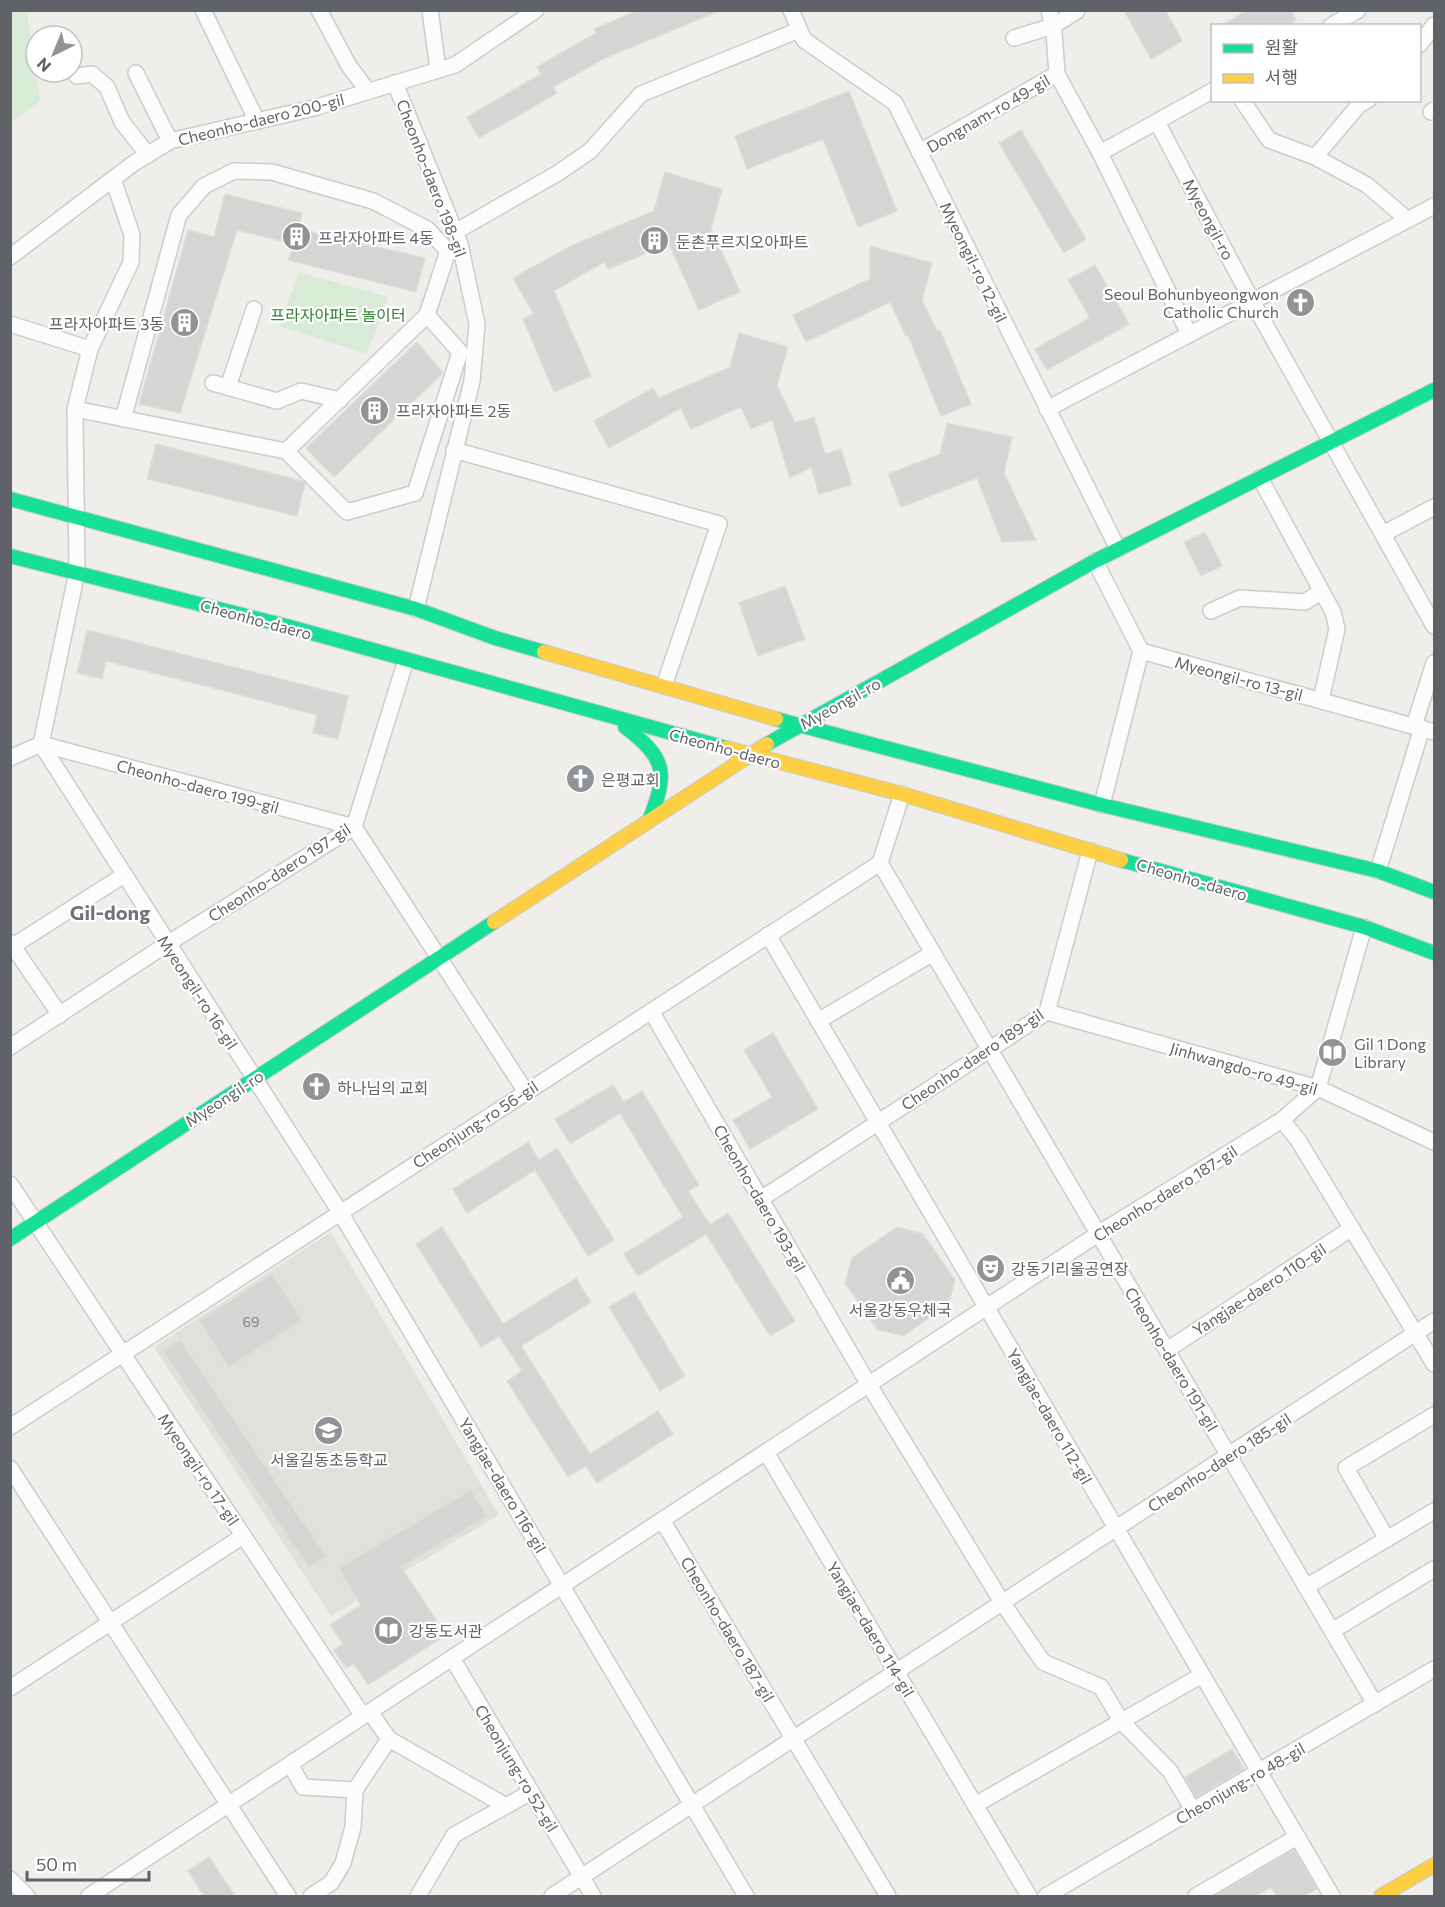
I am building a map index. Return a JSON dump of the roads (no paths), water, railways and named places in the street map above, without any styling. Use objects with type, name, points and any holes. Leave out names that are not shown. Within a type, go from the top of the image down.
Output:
[{"type":"main road","name":"Myeongil-ro","points":[[10,1239],[750,754],[1095,561],[1434,390]]},
{"type":"main road","points":[[10,499],[416,609],[495,638],[800,726],[1102,806],[1377,870],[1434,892]]},
{"type":"main road","name":"Cheonho-daero","points":[[10,556],[77,572],[902,794],[1090,851],[1364,927],[1434,953]]},
{"type":"main road","points":[[613,718],[648,744],[662,767],[665,779],[649,821]]},
{"type":"main road","points":[[1381,1896],[1434,1865]]},
{"type":"street","points":[[203,10],[257,121]]},
{"type":"street","name":"Cheonho-daero 200-gil","points":[[319,10],[349,66],[368,91]]},
{"type":"street","points":[[430,10],[438,70]]},
{"type":"street","name":"Cheonho-daero 200-gil","points":[[10,257],[113,179],[170,141],[257,121],[454,65],[536,10]]},
{"type":"street","name":"Myeongil-ro 12-gil","points":[[791,10],[804,40],[895,103],[1118,549]]},
{"type":"street","name":"Dongnam-ro 49-gil","points":[[1049,10],[1053,26],[1057,74],[1100,153],[1189,334]]},
{"type":"street","points":[[1334,24],[1358,10]]},
{"type":"street","points":[[1014,38],[1053,26],[1077,11]]},
{"type":"street","points":[[1421,41],[1434,25]]},
{"type":"street","points":[[455,232],[558,173],[590,151],[641,94],[799,30]]},
{"type":"street","points":[[136,73],[170,141]]},
{"type":"street","points":[[84,75],[92,74],[107,87],[122,122],[148,155]]},
{"type":"street","name":"Dongnam-ro 49-gil","points":[[919,152],[1057,74]]},
{"type":"street","name":"Cheonho-daero 198-gil","points":[[395,83],[460,244],[477,327],[472,381],[416,609]]},
{"type":"street","points":[[1100,153],[1211,92]]},
{"type":"street","points":[[1243,102],[1269,140],[1315,157],[1367,185],[1408,220]]},
{"type":"street","points":[[1315,157],[1359,105],[1364,102]]},
{"type":"street","name":"Myeongil-ro","points":[[1157,122],[1252,301],[1434,626]]},
{"type":"street","points":[[123,419],[179,215],[204,186],[234,171],[272,172],[373,201],[427,229],[448,251],[427,315],[286,451]]},
{"type":"street","points":[[10,758],[41,744],[77,572],[75,409],[90,349],[131,262],[132,235],[113,179]]},
{"type":"street","points":[[1047,409],[1434,206]]},
{"type":"street","points":[[254,309],[220,385],[277,401],[301,391],[340,400]]},
{"type":"street","points":[[75,409],[286,451],[347,512],[415,493],[460,352],[427,315]]},
{"type":"street","points":[[10,324],[90,349]]},
{"type":"street","points":[[454,450],[719,524],[664,686]]},
{"type":"street","points":[[1260,478],[1320,592],[1334,612],[1337,629],[1320,700]]},
{"type":"street","points":[[1383,534],[1434,507]]},
{"type":"street","points":[[1095,561],[1141,651],[1102,806]]},
{"type":"street","points":[[1211,611],[1228,601],[1240,598],[1305,602],[1320,592]]},
{"type":"street","name":"Myeongil-ro 13-gil","points":[[1141,651],[1423,729]]},
{"type":"street","name":"Cheonho-daero 197-gil","points":[[10,1047],[167,944],[354,827],[406,660]]},
{"type":"street","points":[[1377,870],[1423,729],[1434,663]]},
{"type":"street","name":"Cheonho-daero 199-gil","points":[[41,744],[354,827]]},
{"type":"street","name":"Myeongil-ro 16-gil","points":[[41,744],[254,1078]]},
{"type":"street","points":[[880,863],[902,794]]},
{"type":"street","points":[[354,827],[526,1092]]},
{"type":"street","name":"Cheonho-daero 189-gil","points":[[761,1199],[1047,1012],[1090,851]]},
{"type":"street","name":"Cheonjung-ro 56-gil","points":[[10,1427],[880,863]]},
{"type":"street","name":"Cheonho-daero 191-gil","points":[[880,863],[1375,1704]]},
{"type":"street","points":[[60,1015],[12,944],[124,875]]},
{"type":"street","points":[[1318,1088],[1364,927]]},
{"type":"street","name":"Yangjae-daero 112-gil","points":[[768,935],[1332,1896]]},
{"type":"street","points":[[818,1021],[933,953]]},
{"type":"street","name":"Cheonho-daero 193-gil","points":[[651,1011],[869,1385]]},
{"type":"street","name":"Jinhwangdo-ro 49-gil","points":[[1047,1012],[1318,1088],[1434,1142]]},
{"type":"street","name":"Yangjae-daero 116-gil","points":[[254,1078],[340,1212],[746,1896]]},
{"type":"street","name":"Cheonho-daero 187-gil","points":[[562,1585],[1098,1234],[1282,1120],[1318,1088]]},
{"type":"street","points":[[1282,1120],[1352,1228],[1434,1364]]},
{"type":"street","name":"Myeongil-ro 17-gil","points":[[10,1184],[243,1536],[367,1714]]},
{"type":"street","name":"Yangjae-daero 110-gil","points":[[1167,1350],[1352,1228]]},
{"type":"street","name":"Cheonho-daero 185-gil","points":[[552,1896],[1434,1321]]},
{"type":"street","points":[[869,1385],[1002,1602],[1043,1662],[1101,1687],[1121,1722],[1170,1771],[1193,1810]]},
{"type":"street","points":[[1387,1539],[1346,1468],[1434,1415]]},
{"type":"street","name":"Yangjae-daero 114-gil","points":[[766,1452],[1029,1896]]},
{"type":"street","points":[[10,1468],[112,1621],[288,1896]]},
{"type":"street","points":[[1306,1587],[1434,1511]]},
{"type":"street","name":"Cheonho-daero 187-gil","points":[[662,1520],[794,1739]]},
{"type":"street","points":[[13,1681],[112,1621],[243,1536]]},
{"type":"street","points":[[1332,1630],[1434,1569]]},
{"type":"street","points":[[89,1896],[562,1585]]},
{"type":"street","name":"Cheonjung-ro 52-gil","points":[[452,1658],[592,1896]]},
{"type":"street","name":"Cheonjung-ro 48-gil","points":[[1046,1896],[1434,1669]]},
{"type":"street","points":[[975,1805],[1202,1675]]},
{"type":"street","name":"Cheonjung-ro 52-gil","points":[[367,1714],[389,1739],[506,1806]]},
{"type":"street","points":[[311,1896],[331,1883],[343,1863],[353,1827],[355,1790],[389,1739]]},
{"type":"street","points":[[794,1739],[888,1896]]},
{"type":"street","points":[[290,1764],[303,1787],[355,1790]]},
{"type":"street","points":[[418,1896],[454,1835],[531,1792]]},
{"type":"street","points":[[1196,1896],[1297,1837]]},
{"type":"street","points":[[10,1879],[27,1896]]},
{"type":"place","name":"프라자아파트 4동","points":[[297,237]]},
{"type":"place","name":"둔촌푸르지오아파트","points":[[655,241]]},
{"type":"place","name":"Seoul Bohunbyeongwon Catholic Church","points":[[1300,302]]},
{"type":"place","name":"프라자아파트 3동","points":[[185,323]]},
{"type":"place","name":"프라자아파트 2동","points":[[375,410]]},
{"type":"place","name":"은평교회","points":[[580,779]]},
{"type":"place","name":"Gil 1 Dong Library","points":[[1333,1052]]},
{"type":"place","name":"하나님의 교회","points":[[316,1087]]},
{"type":"place","name":"강동기리울공연장","points":[[990,1268]]},
{"type":"place","name":"서울강동우체국","points":[[900,1281]]},
{"type":"place","name":"서울길동초등학교","points":[[329,1431]]},
{"type":"place","name":"강동도서관","points":[[388,1630]]},
{"type":"district","name":"Gil-dong","points":[[110,912]]},
{"type":"park label","name":"프라자아파트 놀이터","points":[[338,314]]}]
